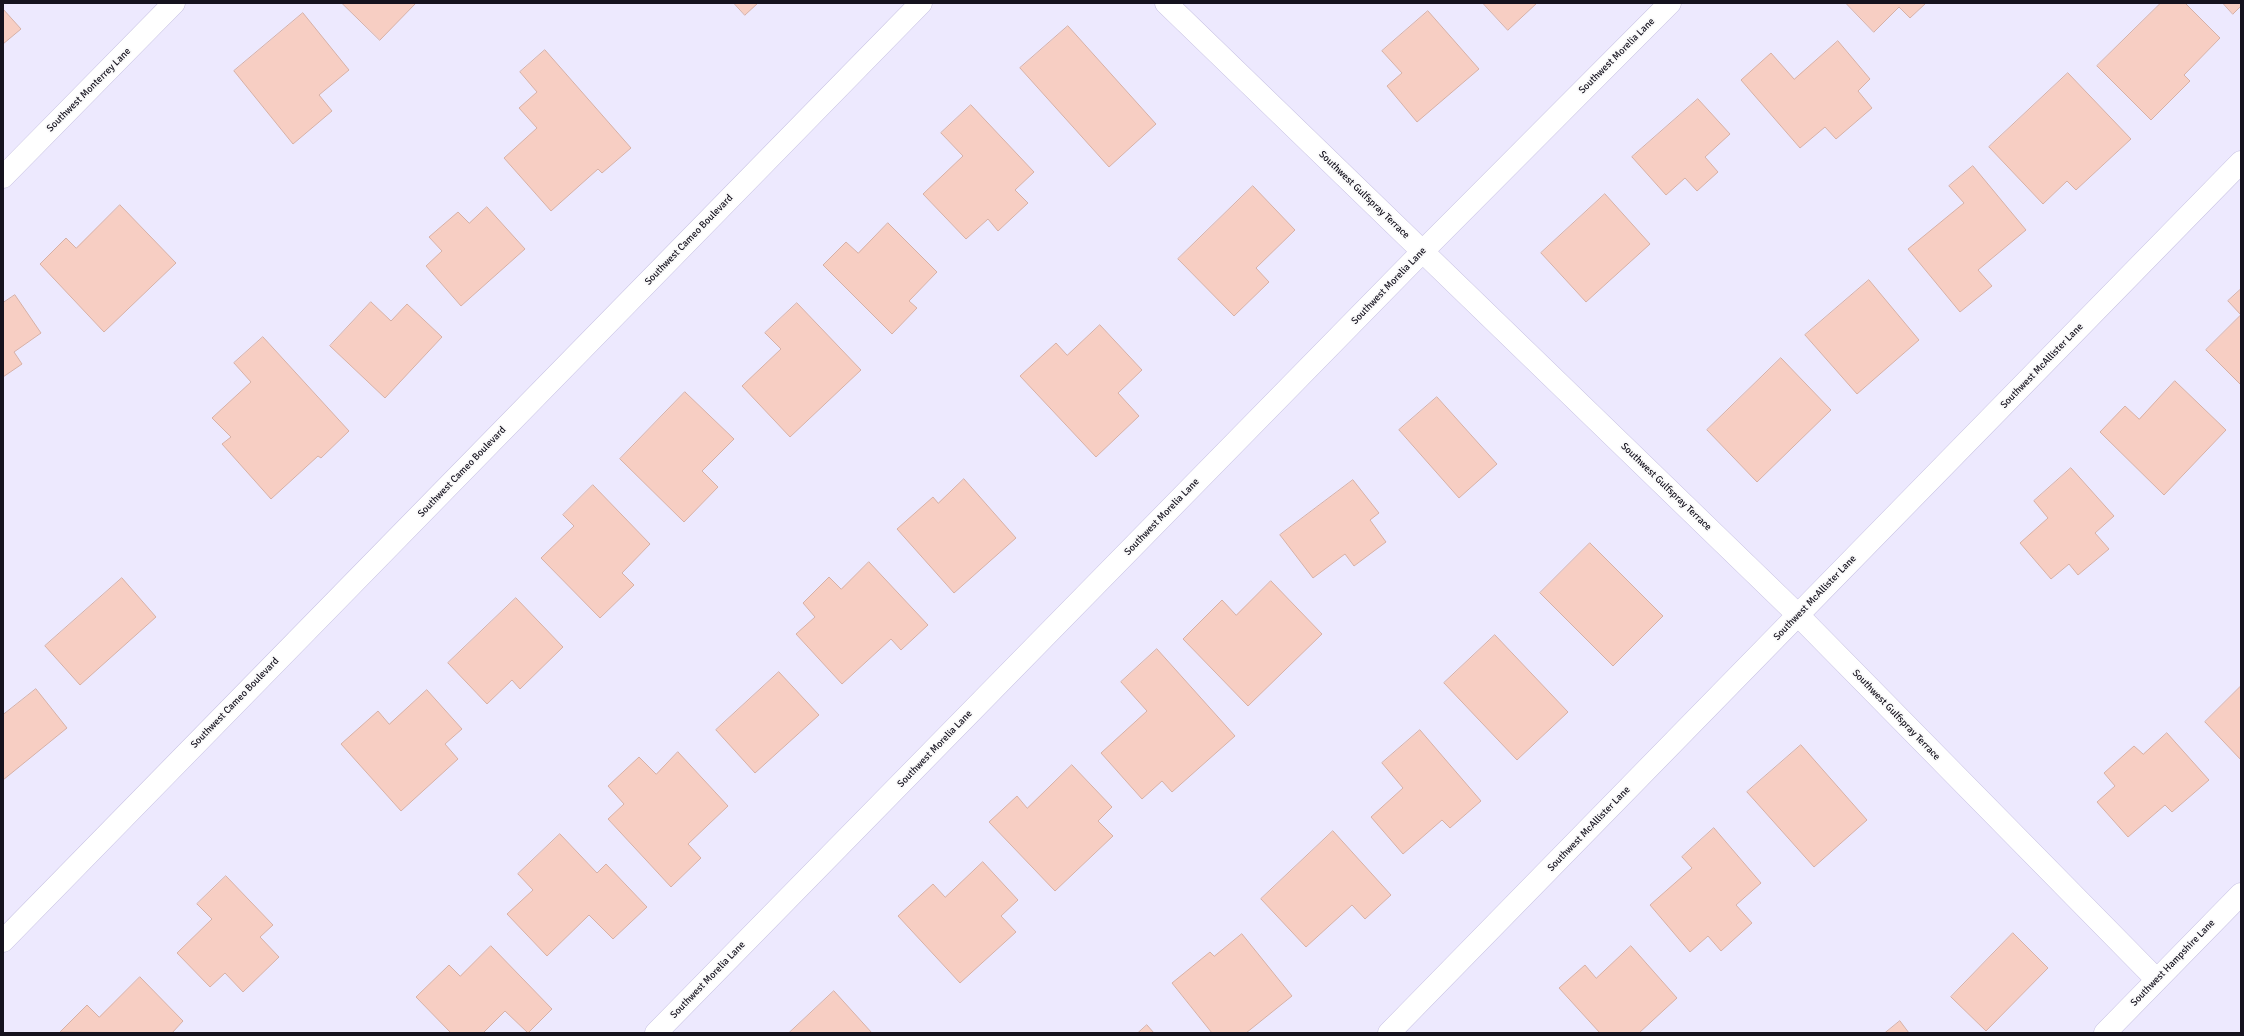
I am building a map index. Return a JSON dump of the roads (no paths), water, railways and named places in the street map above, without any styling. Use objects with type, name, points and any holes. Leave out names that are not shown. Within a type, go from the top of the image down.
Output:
[{"type":"street","name":"Southwest Monterrey Lane","points":[[3,177],[174,3]]},
{"type":"street","name":"Southwest Cameo Boulevard","points":[[3,940],[921,3]]},
{"type":"street","name":"Southwest Gulfspray Terrace","points":[[1166,3],[1798,615],[2157,980]]},
{"type":"street","name":"Southwest Morelia Lane","points":[[656,1033],[1422,252],[1670,3]]},
{"type":"street","name":"Southwest McAllister Lane","points":[[1389,1033],[2241,162]]},
{"type":"street","name":"Southwest Hampshire Lane","points":[[2105,1033],[2241,894]]}]
